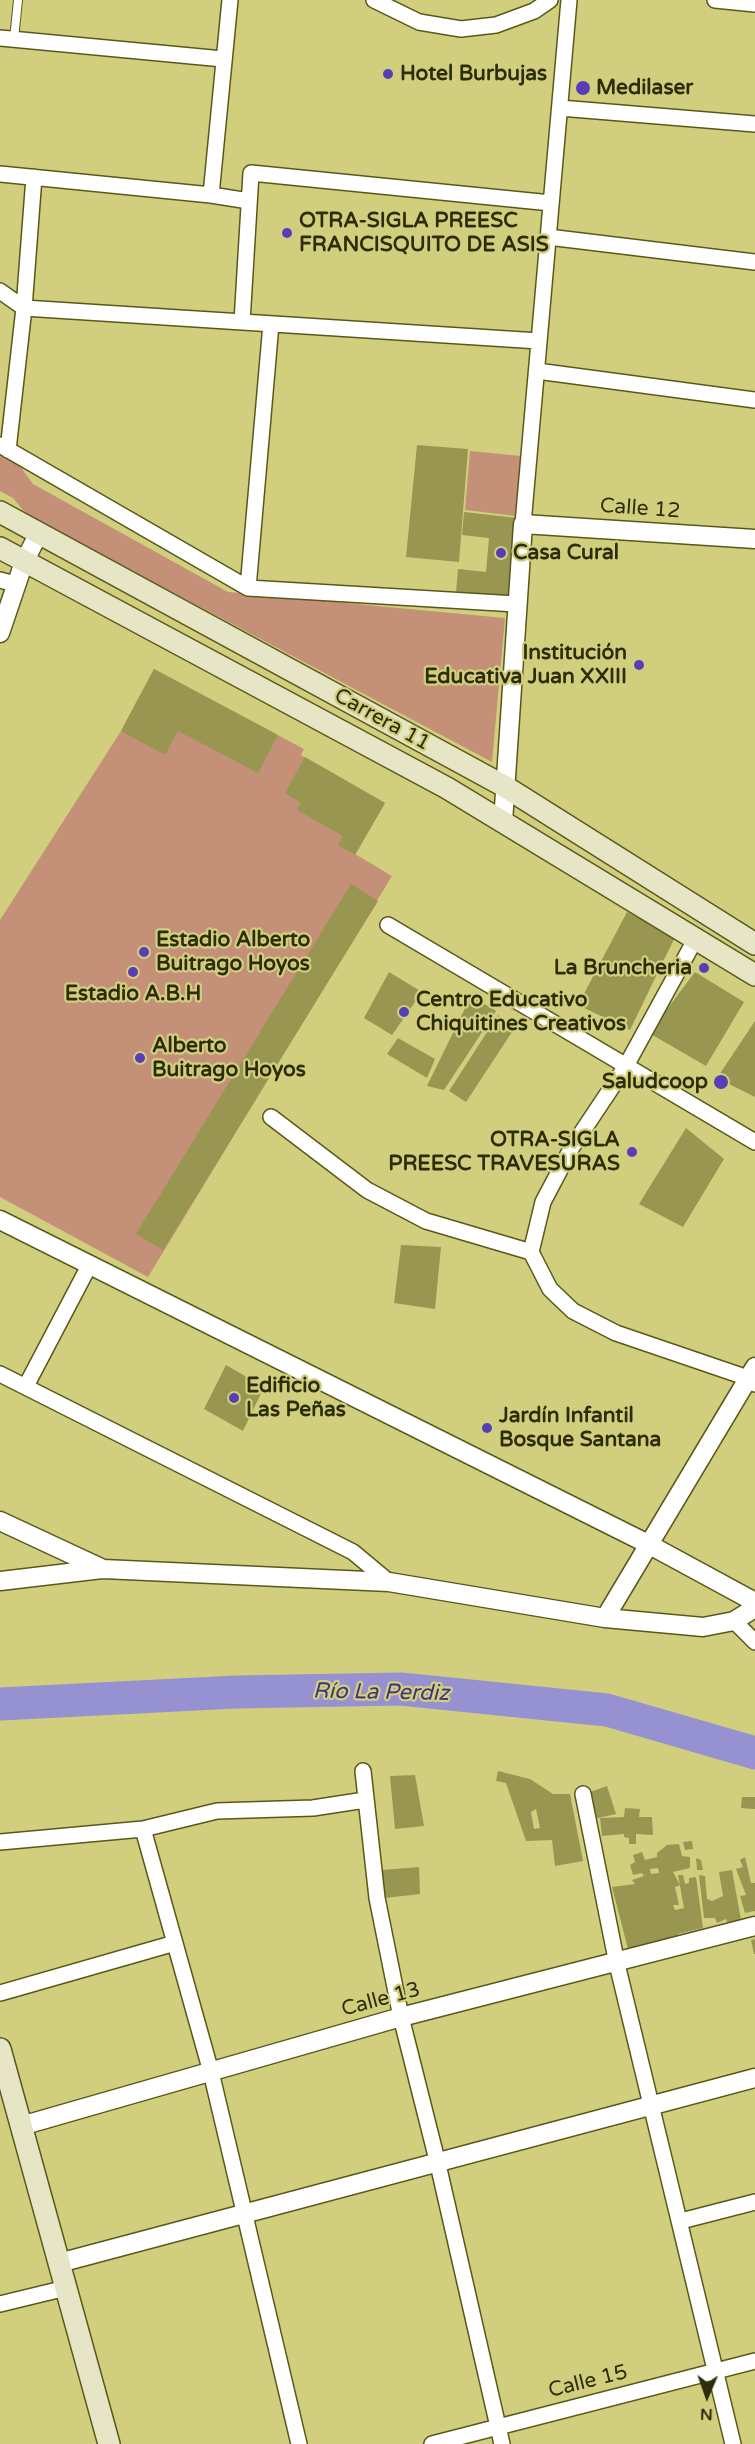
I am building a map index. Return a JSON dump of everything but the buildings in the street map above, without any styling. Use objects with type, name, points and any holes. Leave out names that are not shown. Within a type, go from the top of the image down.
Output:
[{"type":"main road","name":"Carrera 11","points":[[0,512],[504,786],[755,944]]},
{"type":"main road","name":"Carrera 11","points":[[0,548],[436,782],[755,975]]},
{"type":"main road","points":[[0,2049],[6,2096],[21,2126],[109,2444]]},
{"type":"street","points":[[211,195],[230,0]]},
{"type":"street","points":[[374,0],[418,22],[461,29],[496,25],[534,11],[550,0]]},
{"type":"street","points":[[503,822],[516,604],[569,0]]},
{"type":"street","points":[[715,0],[755,4]]},
{"type":"street","points":[[7,38],[223,59]]},
{"type":"street","points":[[560,108],[755,124]]},
{"type":"street","points":[[242,322],[251,173],[551,203]]},
{"type":"street","points":[[0,174],[211,195],[249,201]]},
{"type":"street","points":[[34,177],[24,308],[4,447],[248,588],[516,604]]},
{"type":"street","points":[[548,237],[755,262]]},
{"type":"street","points":[[0,291],[24,308],[539,341]]},
{"type":"street","points":[[248,588],[271,324]]},
{"type":"street","points":[[537,371],[755,400]]},
{"type":"street","name":"Calle 12","points":[[523,524],[755,539]]},
{"type":"street","points":[[0,633],[8,582],[24,562],[39,533]]},
{"type":"street","points":[[388,925],[755,1142]]},
{"type":"street","points":[[605,1618],[648,1544],[753,1376],[616,1333],[573,1311],[550,1289],[531,1252],[543,1202],[572,1147],[627,1066],[696,938]]},
{"type":"street","points":[[271,1117],[367,1190],[426,1221],[531,1252]]},
{"type":"street","points":[[0,1220],[648,1544],[755,1602]]},
{"type":"street","points":[[26,1386],[90,1264]]},
{"type":"street","points":[[0,1374],[354,1552],[389,1582]]},
{"type":"street","points":[[0,1521],[103,1569]]},
{"type":"street","points":[[0,1581],[103,1569],[389,1582],[605,1618],[703,1627],[734,1621],[755,1608]]},
{"type":"street","points":[[734,1621],[755,1642]]},
{"type":"street","points":[[363,1771],[377,1898],[401,2017],[437,2160],[502,2444]]},
{"type":"street","points":[[583,1794],[617,1964],[681,2221],[733,2444]]},
{"type":"street","points":[[0,1842],[143,1829],[217,1810],[313,1808],[365,1800]]},
{"type":"street","points":[[143,1829],[211,2072],[298,2444]]},
{"type":"street","name":"Calle 13","points":[[21,2126],[401,2017],[617,1964],[755,1926]]},
{"type":"street","points":[[0,1993],[175,1943]]},
{"type":"street","points":[[59,2263],[437,2160],[755,2078]]},
{"type":"street","points":[[681,2221],[755,2202]]},
{"type":"street","points":[[0,2304],[66,2288]]},
{"type":"street","name":"Calle 15","points":[[432,2444],[755,2361]]},
{"type":"lane","points":[[7,38],[18,0]]},
{"type":"shaded area","points":[[470,451],[521,456],[516,516],[465,510]]},
{"type":"shaded area","points":[[0,452],[17,462],[33,484],[228,592],[505,618],[492,762],[27,515],[13,498],[0,491]]},
{"type":"shaded area","name":"Alberto Buitrago Hoyos","points":[[154,669],[304,749],[301,755],[385,803],[355,854],[392,876],[148,1277],[0,1197],[0,920],[121,731]]},
{"type":"waterway","name":"Río La Perdiz","points":[[0,1704],[236,1692],[401,1689],[607,1710],[755,1753]]},
{"type":"place","name":"Hotel Burbujas","points":[[388,74]]},
{"type":"place","name":"Medilaser","points":[[583,88]]},
{"type":"place","name":"OTRA-SIGLA PREESC FRANCISQUITO DE ASIS","points":[[287,233]]},
{"type":"place","name":"Casa Cural","points":[[501,553]]},
{"type":"place","name":"Institución Educativa Juan XXIII","points":[[639,665]]},
{"type":"place","name":"Estadio Alberto Buitrago Hoyos","points":[[144,952]]},
{"type":"place","name":"La Bruncheria","points":[[704,968]]},
{"type":"place","name":"Estadio A.B.H","points":[[133,972]]},
{"type":"place","name":"Centro Educativo Chiquitines Creativos","points":[[404,1012]]},
{"type":"place","name":"Alberto Buitrago Hoyos","points":[[140,1058]]},
{"type":"place","name":"Saludcoop","points":[[721,1082]]},
{"type":"place","name":"OTRA-SIGLA PREESC TRAVESURAS","points":[[632,1152]]},
{"type":"place","name":"Edificio Las Peñas","points":[[234,1398]]},
{"type":"place","name":"Jardín Infantil Bosque Santana","points":[[487,1428]]}]
